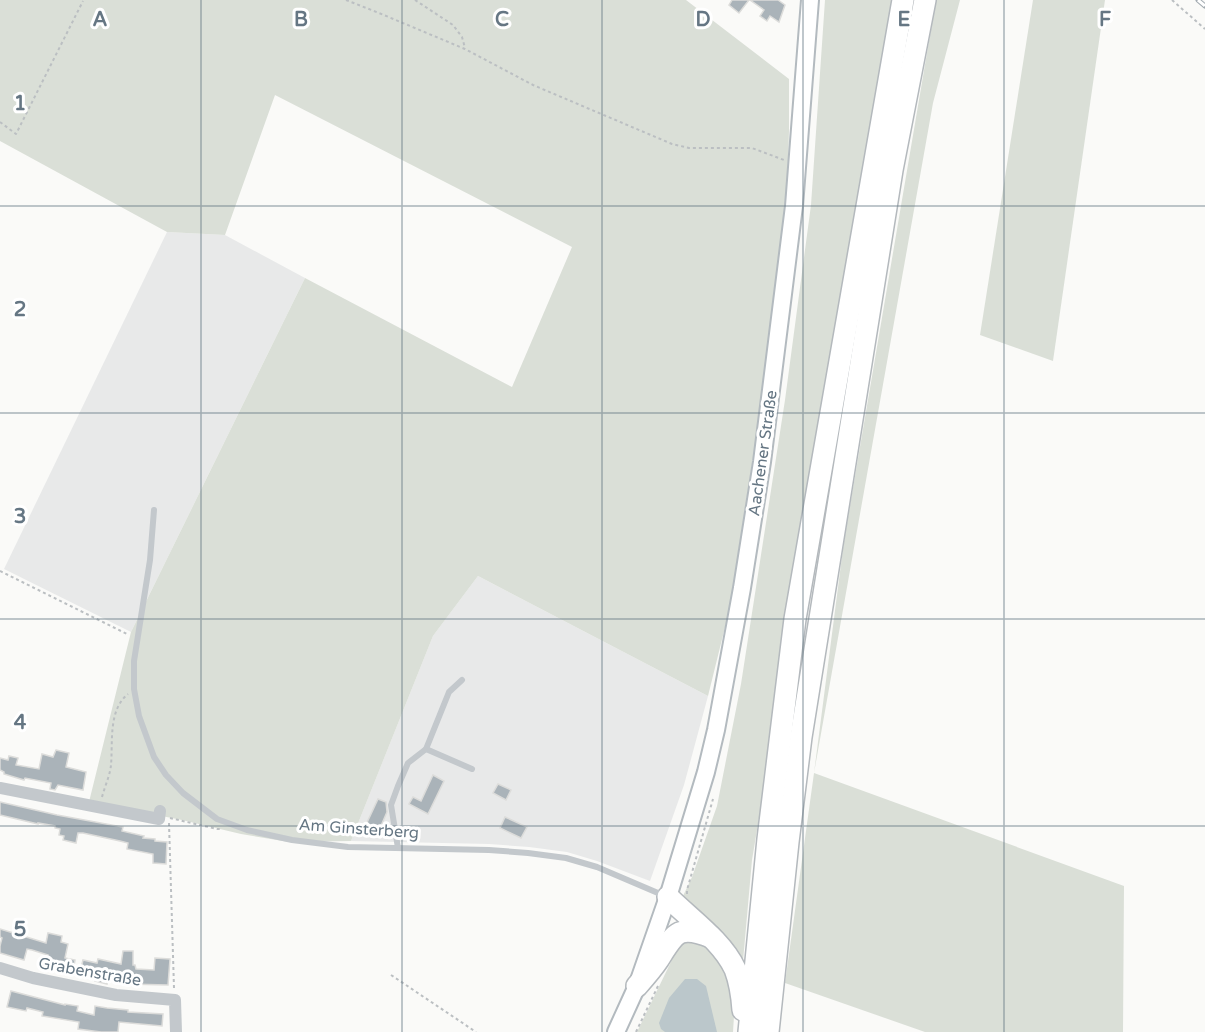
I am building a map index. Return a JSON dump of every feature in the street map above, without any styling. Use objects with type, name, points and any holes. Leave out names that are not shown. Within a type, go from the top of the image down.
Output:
[{"type":"highway","points":[[747,1032],[795,619],[903,0]]},
{"type":"highway","points":[[768,1032],[801,737],[892,170],[924,0]]},
{"type":"highway","points":[[668,897],[726,954],[735,970],[747,1032]]},
{"type":"highway","points":[[637,986],[657,962],[674,936],[692,931],[711,938]]},
{"type":"main road","name":"Aachener Straße","points":[[616,1032],[637,986],[668,897],[706,772],[716,730],[762,462],[794,206],[810,0]]},
{"type":"street","points":[[0,788],[159,819],[160,811]]},
{"type":"street","name":"Grabenstraße","points":[[0,968],[33,978],[116,995],[175,1000]]},
{"type":"street","points":[[175,1000],[176,1032]]},
{"type":"lane","name":"Am Ginsterberg","points":[[154,510],[150,560],[134,662],[134,689],[139,716],[154,757],[166,775],[217,819],[247,830],[291,840],[348,847],[489,850],[566,858],[608,871],[668,897]]},
{"type":"lane","points":[[398,848],[391,805],[408,763],[426,749],[449,692],[462,680]]},
{"type":"lane","points":[[426,749],[472,769]]},
{"type":"path","points":[[0,122],[16,134],[84,0]]},
{"type":"path","points":[[346,0],[465,49],[533,85],[672,144],[689,148],[752,148],[778,159],[798,162]]},
{"type":"path","points":[[415,0],[453,25],[462,36],[465,49]]},
{"type":"path","points":[[1172,0],[1205,29]]},
{"type":"path","points":[[0,571],[137,640]]},
{"type":"path","points":[[99,808],[111,767],[117,706],[123,697],[134,689]]},
{"type":"path","points":[[160,811],[171,819],[217,829],[225,827],[228,823]]},
{"type":"path","points":[[160,811],[169,822],[175,1000]]},
{"type":"path","points":[[391,975],[476,1032]]},
{"type":"shaded area","points":[[0,0],[686,0],[789,79],[786,219],[776,311],[729,611],[708,696],[478,576],[433,636],[351,841],[289,842],[89,802],[131,632],[305,278],[512,387],[572,247],[275,95],[225,235],[167,232],[0,141]]},
{"type":"shaded area","points":[[825,0],[895,0],[752,860],[743,961],[683,896],[717,806],[741,684],[785,400],[811,205]]},
{"type":"shaded area","points":[[936,0],[960,0],[933,103],[814,773],[844,541]]},
{"type":"shaded area","points":[[1033,0],[1105,0],[1053,361],[980,335]]},
{"type":"shaded area","points":[[167,232],[225,235],[305,278],[131,632],[4,569]]},
{"type":"shaded area","points":[[478,576],[708,696],[684,785],[650,881],[567,852],[489,844],[351,841],[433,636]]},
{"type":"shaded area","points":[[814,773],[1124,886],[1123,1032],[925,1032],[785,983]]},
{"type":"shaded area","points":[[682,939],[701,940],[722,959],[735,1000],[733,1032],[637,1032]]},
{"type":"shaded area","points":[[685,979],[697,979],[706,986],[717,1032],[665,1032],[661,1029],[659,1023],[669,998]]},
{"type":"building","points":[[732,0],[749,0],[739,13],[729,5]]},
{"type":"building","points":[[750,0],[778,0],[785,5],[779,22],[770,16],[767,21],[760,16],[764,10]]},
{"type":"building","points":[[56,750],[69,753],[66,767],[86,772],[83,790],[58,785],[55,790],[50,789],[51,783],[25,778],[24,780],[4,774],[0,770],[0,758],[8,760],[9,756],[18,758],[16,765],[39,769],[42,754],[53,757]]},
{"type":"building","points":[[433,775],[444,781],[428,814],[409,804],[413,797],[421,801]]},
{"type":"building","points":[[498,784],[511,790],[506,800],[493,793]]},
{"type":"building","points":[[378,799],[386,802],[387,812],[377,835],[364,829]]},
{"type":"building","points":[[0,802],[123,827],[122,831],[144,836],[143,838],[155,839],[155,841],[167,842],[166,864],[153,863],[153,854],[127,849],[128,843],[120,841],[83,833],[78,833],[76,843],[63,840],[64,836],[59,835],[60,829],[55,826],[0,815]]},
{"type":"building","points":[[505,817],[527,827],[521,838],[500,828]]},
{"type":"building","points":[[0,929],[46,943],[48,933],[62,936],[61,942],[68,944],[65,958],[75,960],[73,971],[46,966],[48,955],[32,950],[27,949],[24,960],[0,953],[2,938]]},
{"type":"building","points":[[123,951],[133,951],[133,965],[136,969],[154,970],[155,958],[170,959],[168,985],[127,984],[127,977],[108,978],[107,984],[95,981],[96,971],[81,968],[83,960],[97,963],[98,959],[121,964]]},
{"type":"building","points":[[11,991],[65,1005],[78,1006],[77,1011],[94,1015],[95,1006],[128,1010],[128,1012],[163,1014],[162,1026],[119,1022],[118,1032],[78,1029],[79,1022],[42,1016],[43,1012],[27,1008],[26,1011],[7,1007]]},
{"type":"railway","points":[[1198,0],[1205,6]]}]
